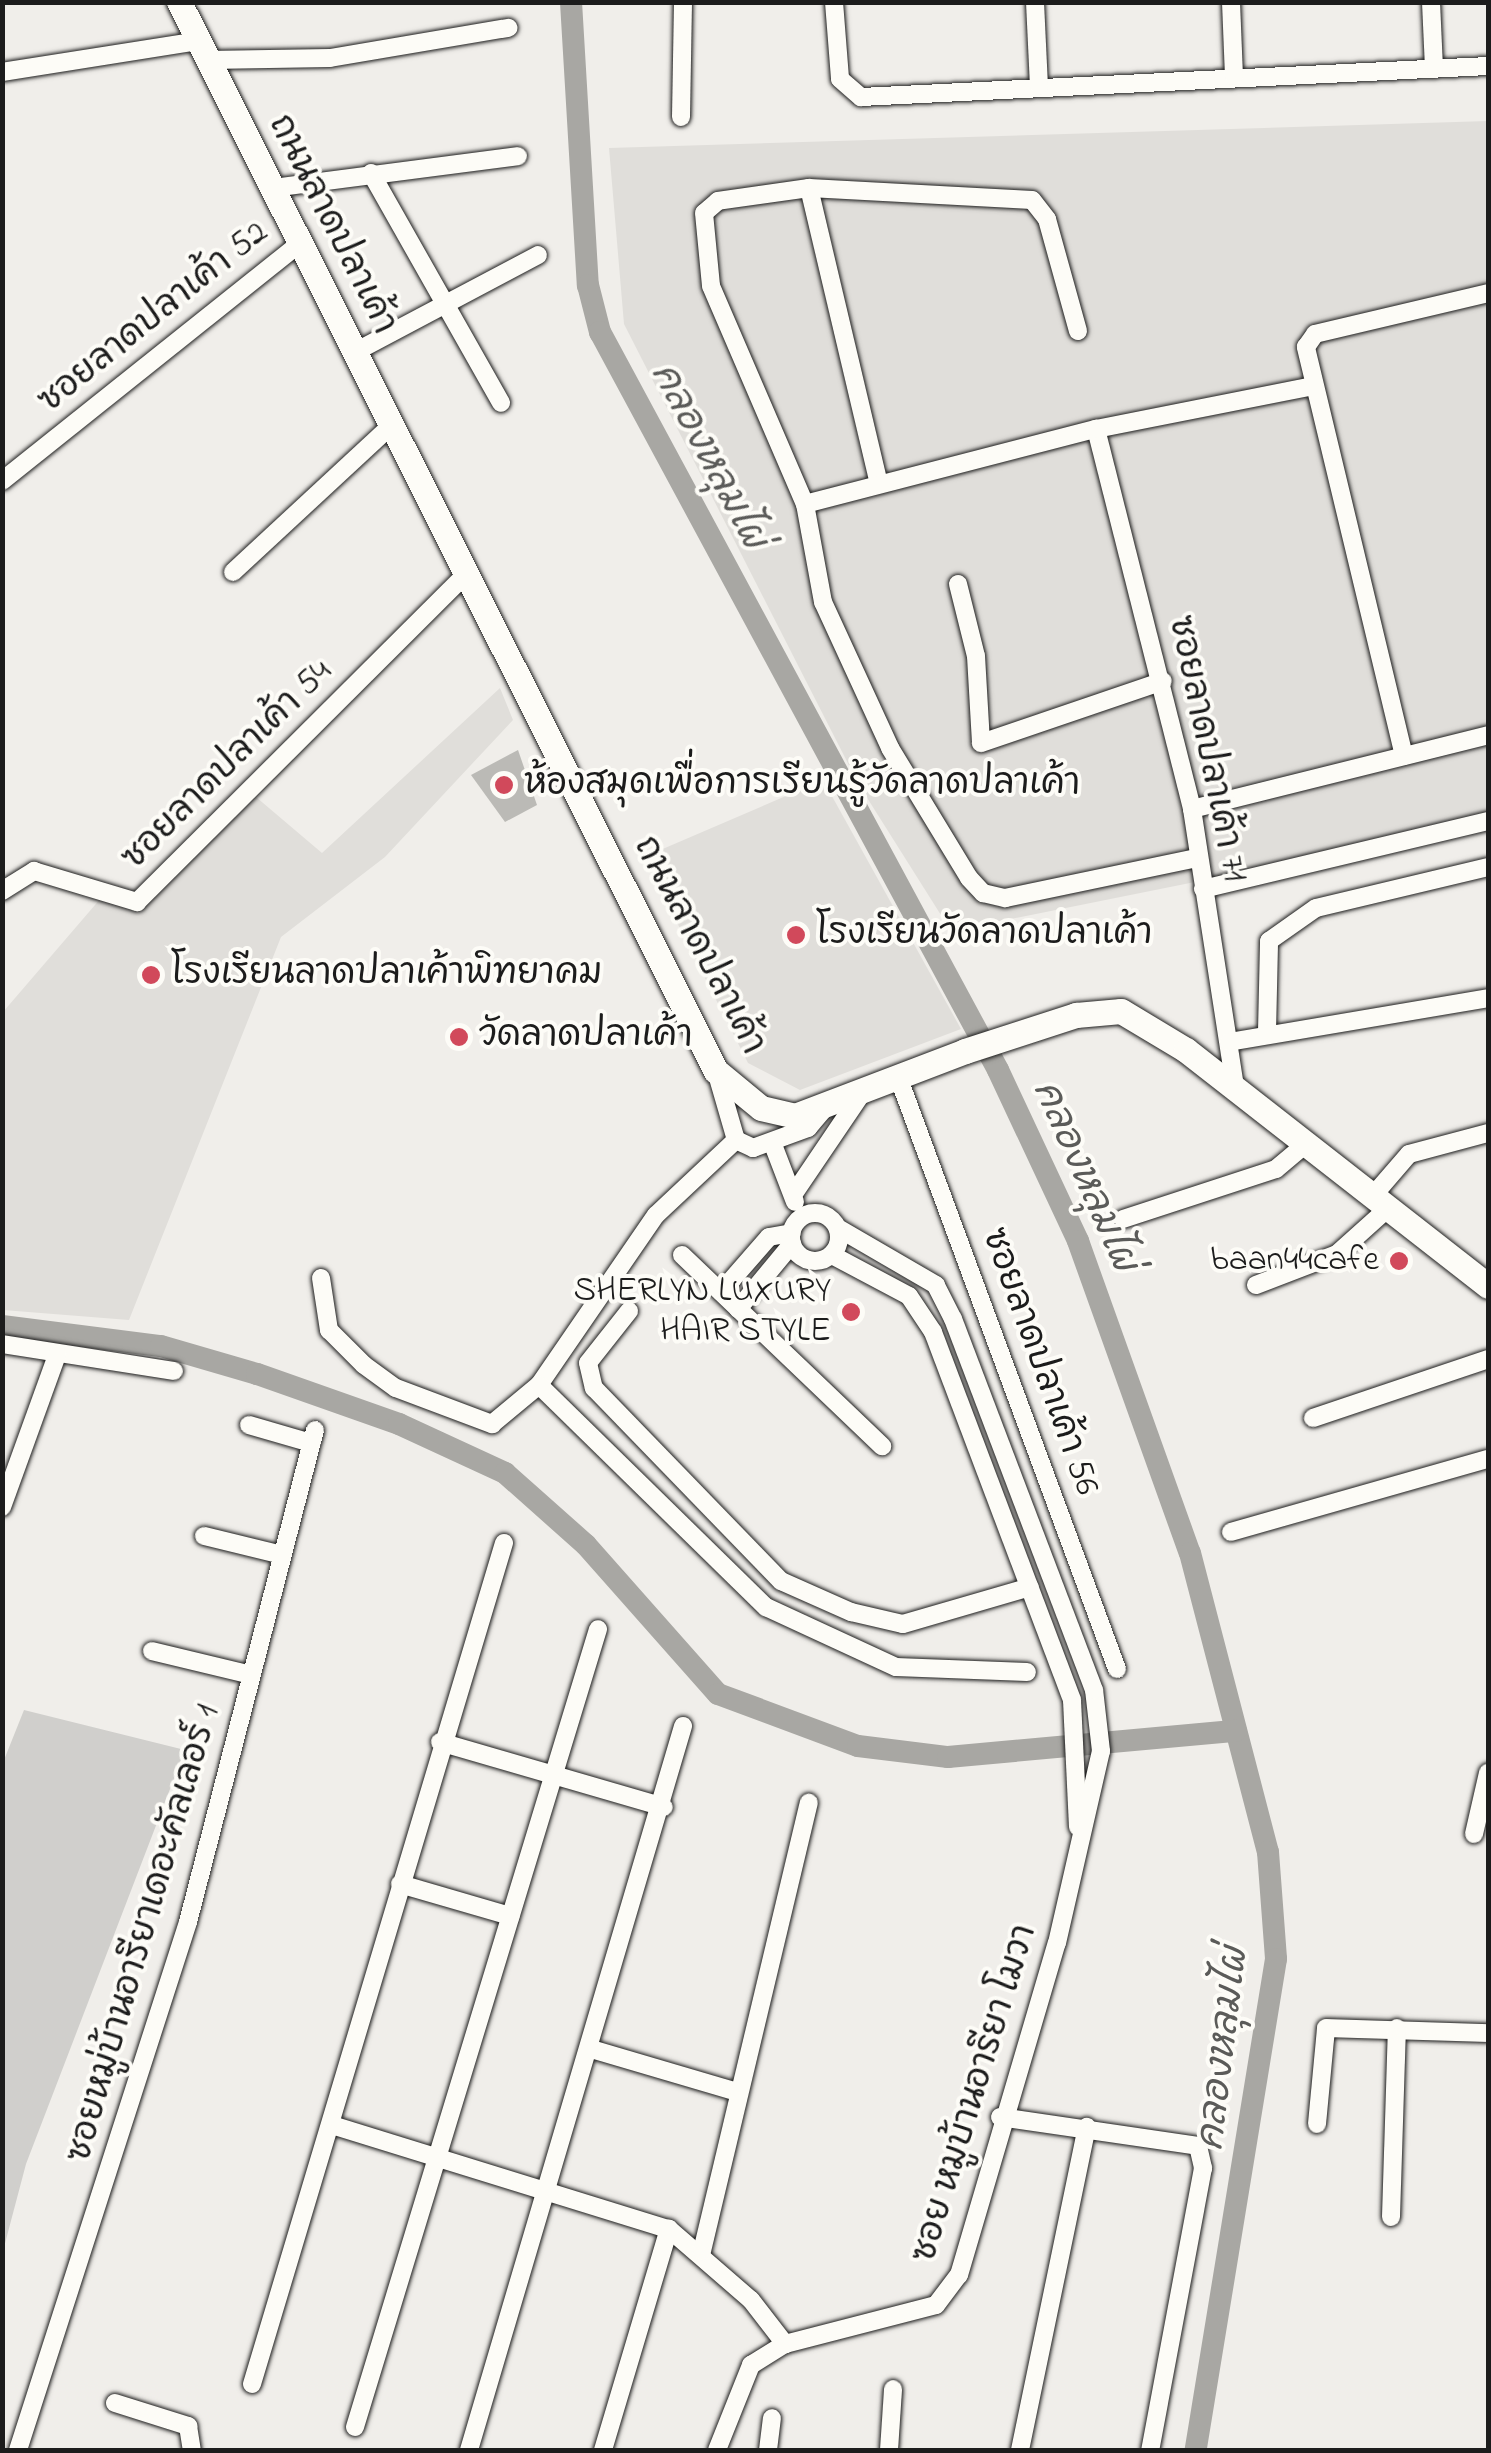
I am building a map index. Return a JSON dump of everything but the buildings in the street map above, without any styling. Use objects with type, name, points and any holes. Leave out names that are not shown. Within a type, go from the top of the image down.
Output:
[{"type":"main road","name":"ถนนลาดปลาเค้า","points":[[179,2],[716,1071],[773,1114],[823,1110],[965,1051],[1076,1015],[1122,1011],[1235,1086],[1378,1204],[1488,1286]]},
{"type":"street","points":[[681,117],[682,2]]},
{"type":"street","points":[[834,2],[840,79],[861,97],[1488,66]]},
{"type":"street","points":[[1035,2],[1039,86]]},
{"type":"street","points":[[1231,2],[1234,76]]},
{"type":"street","points":[[1431,2],[1434,68]]},
{"type":"street","points":[[2,72],[203,50],[330,58],[508,28]]},
{"type":"street","points":[[273,188],[518,156]]},
{"type":"street","points":[[371,173],[439,304],[500,403]]},
{"type":"street","points":[[1078,330],[1046,220],[1032,200],[810,188],[718,201],[701,224],[710,286],[805,504],[823,602],[857,682],[983,894],[1005,898],[1197,858]]},
{"type":"street","points":[[810,188],[878,481]]},
{"type":"street","name":"ซอยลาดปลาเค้า 52","points":[[2,481],[300,243]]},
{"type":"street","points":[[356,352],[439,304],[538,255]]},
{"type":"street","points":[[1404,756],[1306,348],[1315,334],[1488,292]]},
{"type":"street","points":[[805,504],[878,481],[1096,429],[1313,386]]},
{"type":"street","points":[[233,572],[392,425]]},
{"type":"street","name":"ซอยลาดปลาเค้า 71","points":[[1096,429],[1192,809],[1235,1086]]},
{"type":"street","name":"ซอยลาดปลาเค้า 54","points":[[2,891],[34,871],[137,902],[467,573]]},
{"type":"street","points":[[958,584],[976,656],[982,743],[1163,682]]},
{"type":"street","points":[[1192,809],[1488,736]]},
{"type":"street","points":[[1203,889],[1488,822]]},
{"type":"street","points":[[1267,1032],[1270,942],[1316,908],[1488,867]]},
{"type":"street","points":[[1229,1042],[1267,1032],[1488,998]]},
{"type":"street","points":[[716,1071],[736,1140],[752,1148],[808,1128],[823,1110]]},
{"type":"street","name":"ซอยลาดปลาเค้า 56","points":[[899,1079],[1117,1669]]},
{"type":"street","points":[[792,1195],[860,1096]]},
{"type":"street","points":[[1256,1285],[1337,1254],[1378,1204],[1409,1154],[1488,1132]]},
{"type":"street","points":[[321,1278],[319,1304],[329,1330],[396,1388],[492,1424],[539,1385],[656,1215],[736,1140]]},
{"type":"street","points":[[772,1142],[792,1195],[795,1232],[809,1261],[832,1254],[909,1296],[932,1332],[1075,1714],[1078,1848]]},
{"type":"street","points":[[1123,1219],[1276,1169],[1306,1144]]},
{"type":"street","points":[[738,1308],[795,1232],[822,1214],[838,1228],[936,1284],[1098,1710],[1098,1778],[1078,1848]]},
{"type":"street","points":[[832,1254],[838,1228]]},
{"type":"street","points":[[721,1292],[769,1237],[795,1232]]},
{"type":"street","points":[[682,1255],[882,1446]]},
{"type":"street","points":[[629,1311],[588,1363],[594,1388],[781,1580],[852,1612],[903,1624],[1030,1587]]},
{"type":"street","points":[[2,1344],[174,1371]]},
{"type":"street","points":[[2,1507],[56,1355]]},
{"type":"street","points":[[1313,1418],[1488,1359]]},
{"type":"street","points":[[539,1385],[766,1607],[896,1667],[1027,1672]]},
{"type":"street","name":"ซอยหมู่บ้านอารียาเดอะคัลเลอร์ 1","points":[[18,2450],[188,1922],[313,1436],[248,1425]]},
{"type":"street","points":[[1231,1532],[1488,1459]]},
{"type":"street","points":[[204,1536],[282,1554]]},
{"type":"street","points":[[252,2384],[332,2125],[440,1742],[504,1543]]},
{"type":"street","points":[[355,2427],[598,1629]]},
{"type":"street","points":[[152,1651],[251,1675]]},
{"type":"street","points":[[469,2450],[664,1807],[683,1726]]},
{"type":"street","points":[[440,1742],[664,1807]]},
{"type":"street","points":[[1474,1834],[1488,1773]]},
{"type":"street","points":[[702,2251],[809,1802]]},
{"type":"street","name":"ซอย หมูบ้านอารียา โมวา","points":[[717,2450],[740,2380],[785,2344],[936,2305],[949,2292],[970,2248],[1000,2117],[1057,1943],[1078,1848]]},
{"type":"street","points":[[400,1884],[510,1916]]},
{"type":"street","points":[[1317,2124],[1322,2031],[1340,2024],[1488,2033]]},
{"type":"street","points":[[1391,2218],[1397,2028]]},
{"type":"street","points":[[590,2049],[737,2092]]},
{"type":"street","points":[[1000,2117],[1189,2140],[1203,2157],[1150,2450]]},
{"type":"street","points":[[332,2125],[550,2188],[668,2229],[702,2251],[785,2344]]},
{"type":"street","points":[[1020,2450],[1086,2127]]},
{"type":"street","points":[[603,2450],[668,2229]]},
{"type":"street","points":[[889,2450],[893,2389]]},
{"type":"street","points":[[115,2402],[188,2426],[192,2450]]},
{"type":"street","points":[[768,2450],[772,2418]]},
{"type":"shaded area","points":[[1488,121],[1488,823],[951,931],[859,785],[624,324],[609,148]]},
{"type":"shaded area","name":"โรงเรียนลาดปลาเค้าพิทยาคม","points":[[500,688],[513,720],[385,857],[281,937],[129,1320],[3,1310],[3,1012],[101,898],[139,913],[256,797],[322,853]]},
{"type":"shaded area","name":"โรงเรียนวัดลาดปลาเค้า","points":[[823,780],[961,1029],[800,1090],[748,1063],[644,857]]},
{"type":"shaded area","points":[[24,1710],[185,1750],[26,2164],[3,2251],[2,1765]]},
{"type":"waterway","name":"คลองหลุมไผ่","points":[[571,2],[588,285],[600,332],[998,1070],[1078,1241],[1190,1553],[1268,1852],[1276,1959],[1196,2450]]},
{"type":"waterway","points":[[2,1326],[161,1346],[257,1374],[399,1424],[505,1473],[586,1545],[718,1694],[858,1746],[948,1757],[1236,1731]]},
{"type":"place","name":"ห้องสมุดเพื่อการเรียนรู้วัดลาดปลาเค้า","points":[[504,785]]},
{"type":"place","name":"โรงเรียนวัดลาดปลาเค้า","points":[[796,935]]},
{"type":"place","name":"โรงเรียนลาดปลาเค้าพิทยาคม","points":[[151,975]]},
{"type":"place","name":"วัดลาดปลาเค้า","points":[[459,1037]]},
{"type":"place","name":"baan44cafe","points":[[1399,1261]]},
{"type":"place","name":"SHERLYN LUXURY HAIR STYLE","points":[[851,1312]]}]
